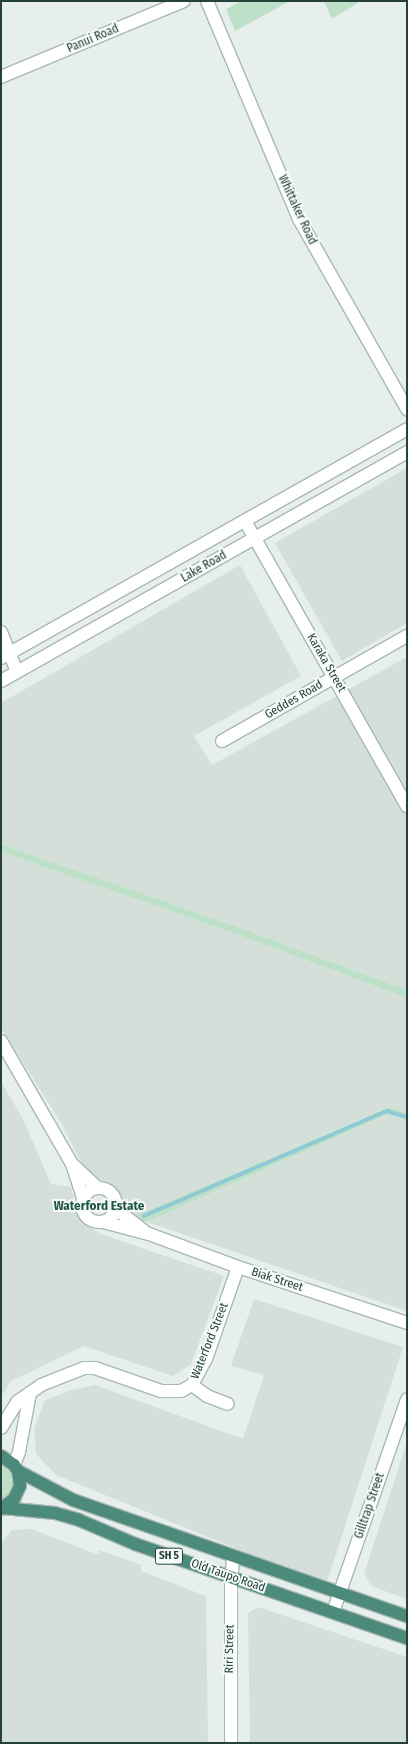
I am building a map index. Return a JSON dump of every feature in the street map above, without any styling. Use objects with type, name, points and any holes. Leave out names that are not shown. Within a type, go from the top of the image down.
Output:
[{"type":"highway","name":"SH 5","points":[[1,1456],[16,1468],[18,1493],[9,1505],[2,1509]]},
{"type":"highway","name":"Old Taupo Road","points":[[16,1468],[73,1500],[407,1616]]},
{"type":"highway","name":"Old Taupo Road","points":[[2,1509],[67,1516],[135,1544],[407,1638]]},
{"type":"street","name":"Panui Road","points":[[1,77],[184,1]]},
{"type":"street","name":"Whittaker Road","points":[[207,1],[299,219],[407,408]]},
{"type":"street","name":"Lake Road","points":[[5,656],[407,429]]},
{"type":"street","name":"Lake Road","points":[[1,681],[407,452]]},
{"type":"street","name":"Karaka Street","points":[[245,521],[407,806]]},
{"type":"street","points":[[1,632],[5,656],[17,672]]},
{"type":"street","name":"Geddes Road","points":[[222,741],[407,636]]},
{"type":"street","points":[[1,1041],[72,1164],[83,1198],[82,1207],[86,1216],[93,1222],[103,1222],[111,1218],[116,1209],[113,1194],[98,1188],[72,1164]]},
{"type":"street","points":[[83,1198],[88,1192],[98,1188]]},
{"type":"street","name":"Biak Street","points":[[116,1209],[149,1234]]},
{"type":"street","name":"Biak Street","points":[[103,1222],[149,1234],[238,1268],[407,1323]]},
{"type":"street","name":"Waterford Street","points":[[1,1428],[17,1402],[41,1385],[84,1368],[96,1368],[161,1391],[181,1391],[192,1385],[206,1359],[238,1268]]},
{"type":"street","points":[[192,1385],[207,1396],[228,1404]]},
{"type":"street","points":[[16,1468],[24,1412],[30,1393]]},
{"type":"street","name":"Gilltrap Street","points":[[333,1612],[407,1399]]},
{"type":"street","name":"Riri Street","points":[[231,1743],[231,1578],[233,1556]]},
{"type":"shaded area","points":[[407,468],[407,623],[342,661],[275,543]]},
{"type":"shaded area","points":[[240,565],[301,676],[194,736],[212,765],[407,657],[407,990],[238,927],[1,844],[1,703]]},
{"type":"shaded area","points":[[1,852],[236,934],[407,998],[407,1113],[389,1107],[132,1217],[113,1186],[89,1174],[81,1162],[60,1121],[1,1028]]},
{"type":"shaded area","points":[[1,1082],[22,1117],[51,1184],[71,1187],[76,1209],[84,1224],[101,1234],[224,1276],[191,1364],[173,1376],[84,1346],[11,1381],[1,1397]]},
{"type":"shaded area","points":[[390,1114],[407,1120],[407,1311],[147,1222]]},
{"type":"shaded area","points":[[254,1299],[403,1347],[326,1585],[56,1475],[36,1454],[34,1429],[44,1401],[71,1390],[95,1385],[243,1439],[264,1375],[231,1366]]},
{"type":"shaded area","points":[[407,1442],[407,1599],[371,1586],[364,1574]]},
{"type":"shaded area","points":[[31,1529],[99,1555],[99,1550],[141,1565],[141,1571],[206,1596],[208,1743],[1,1743],[1,1543],[12,1530]]},
{"type":"shaded area","points":[[258,1607],[407,1657],[407,1743],[250,1743],[248,1613]]},
{"type":"green space","points":[[241,1],[290,1],[235,31],[226,9]]},
{"type":"green space","points":[[324,1],[361,1],[332,19]]},
{"type":"green space","points":[[1,844],[238,927],[407,990],[407,998],[236,934],[1,852]]},
{"type":"green space","points":[[390,1107],[407,1113],[407,1120],[389,1114],[147,1222],[132,1217]]},
{"type":"green space","points":[[1,1465],[10,1472],[13,1485],[8,1498],[1,1503]]},
{"type":"waterway","points":[[144,1216],[387,1111],[407,1117]]},
{"type":"district","name":"Waterford Estate","points":[[99,1206]]}]
